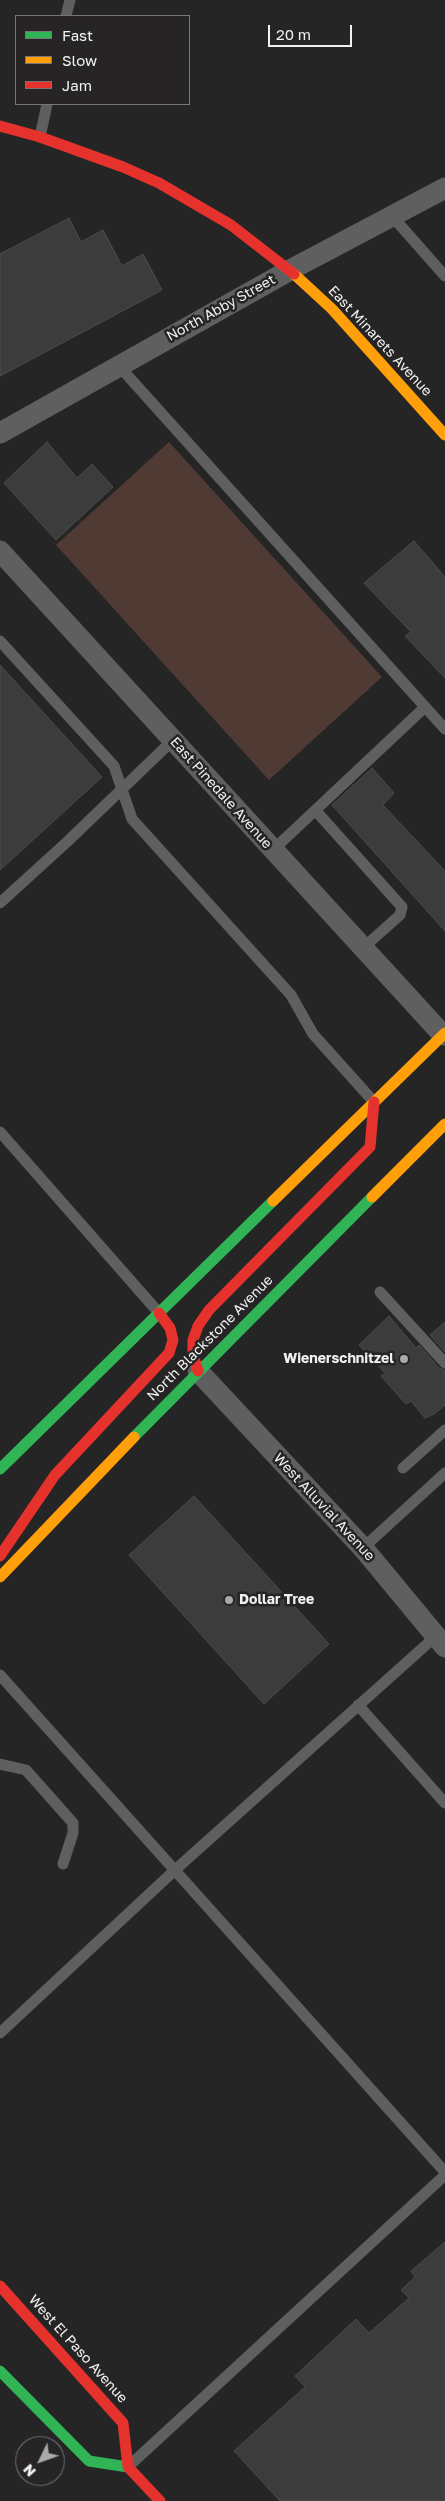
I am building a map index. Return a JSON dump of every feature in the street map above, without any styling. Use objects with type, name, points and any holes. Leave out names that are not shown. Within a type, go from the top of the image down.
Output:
[{"type":"main road","name":"East Minarets Avenue","points":[[0,126],[40,137],[123,166],[159,183],[231,225],[290,270],[332,309],[445,435]]},
{"type":"main road","points":[[0,1469],[444,1034]]},
{"type":"main road","points":[[198,1372],[193,1355],[193,1340],[198,1326],[209,1310],[370,1147],[374,1102]]},
{"type":"main road","name":"North Blackstone Avenue","points":[[0,1577],[198,1372],[445,1124]]},
{"type":"main road","points":[[0,1556],[54,1475],[169,1353],[173,1340],[170,1328],[159,1313]]},
{"type":"main road","name":"West El Paso Avenue","points":[[0,2286],[123,2423],[128,2467]]},
{"type":"main road","points":[[0,2371],[90,2461],[128,2467],[160,2501]]},
{"type":"street","name":"North Abby Street","points":[[0,433],[290,270],[445,188]]},
{"type":"street","name":"East Pinedale Avenue","points":[[0,550],[363,948],[444,1034]]},
{"type":"street","name":"West Alluvial Avenue","points":[[198,1372],[363,1548],[441,1641]]},
{"type":"lane","points":[[66,15],[70,0]]},
{"type":"lane","points":[[40,137],[47,105]]},
{"type":"lane","points":[[392,216],[445,276]]},
{"type":"lane","points":[[119,366],[445,729]]},
{"type":"lane","points":[[0,641],[114,766],[132,819],[291,995],[312,1034],[374,1102]]},
{"type":"lane","points":[[274,850],[425,707]]},
{"type":"lane","points":[[0,903],[173,740]]},
{"type":"lane","points":[[316,811],[402,906],[400,915],[363,948]]},
{"type":"lane","points":[[0,1132],[159,1313]]},
{"type":"lane","points":[[380,1292],[445,1363]]},
{"type":"lane","points":[[403,1468],[445,1430]]},
{"type":"lane","points":[[363,1548],[445,1473]]},
{"type":"lane","points":[[0,2033],[175,1870],[358,1705],[441,1641]]},
{"type":"lane","points":[[0,1675],[445,2174],[128,2467]]},
{"type":"lane","points":[[358,1705],[445,1803]]},
{"type":"lane","points":[[0,1764],[26,1770],[73,1823],[73,1833],[63,1864]]},
{"type":"shaded area","points":[[169,442],[382,677],[269,780],[56,545]]},
{"type":"building","points":[[69,218],[81,242],[103,230],[122,266],[143,254],[162,290],[0,376],[0,254]]},
{"type":"building","points":[[47,442],[77,478],[92,464],[113,487],[56,540],[4,483]]},
{"type":"building","points":[[414,541],[445,577],[445,678],[405,636],[411,632],[364,583]]},
{"type":"building","points":[[0,665],[102,777],[0,870]]},
{"type":"building","points":[[372,768],[394,793],[383,805],[445,871],[445,931],[332,805]]},
{"type":"building","name":"Wienerschnitzel","points":[[389,1316],[416,1348],[419,1345],[439,1368],[445,1370],[445,1405],[434,1414],[425,1418],[411,1401],[406,1404],[381,1376],[385,1373],[359,1345]]},
{"type":"building","points":[[445,1322],[445,1352],[430,1335]]},
{"type":"building","name":"Dollar Tree","points":[[194,1496],[329,1644],[264,1704],[129,1555]]},
{"type":"building","points":[[445,2242],[445,2501],[280,2501],[234,2451],[305,2387],[295,2376],[356,2319],[369,2333],[409,2298],[401,2290],[415,2277],[411,2271]]},
{"type":"traffic: fast","points":[[134,1437],[372,1197]]},
{"type":"traffic: fast","points":[[0,1469],[273,1201]]},
{"type":"traffic: fast","points":[[0,2371],[89,2461],[128,2467]]},
{"type":"traffic: slow","points":[[294,274],[332,309],[445,435]]},
{"type":"traffic: slow","points":[[273,1201],[445,1033]]},
{"type":"traffic: slow","points":[[372,1197],[445,1124]]},
{"type":"traffic: slow","points":[[0,1577],[134,1437]]},
{"type":"traffic: jam","points":[[0,126],[40,137],[123,167],[159,183],[231,225],[294,274]]},
{"type":"traffic: jam","points":[[198,1371],[193,1355],[193,1340],[198,1326],[209,1310],[370,1147],[374,1102]]},
{"type":"traffic: jam","points":[[0,1556],[55,1475],[169,1353],[173,1340],[170,1328],[159,1313]]},
{"type":"traffic: jam","points":[[0,2286],[123,2423],[128,2467],[160,2501]]},
{"type":"place","name":"Wienerschnitzel","points":[[404,1359]]},
{"type":"place","name":"Dollar Tree","points":[[229,1600]]}]
